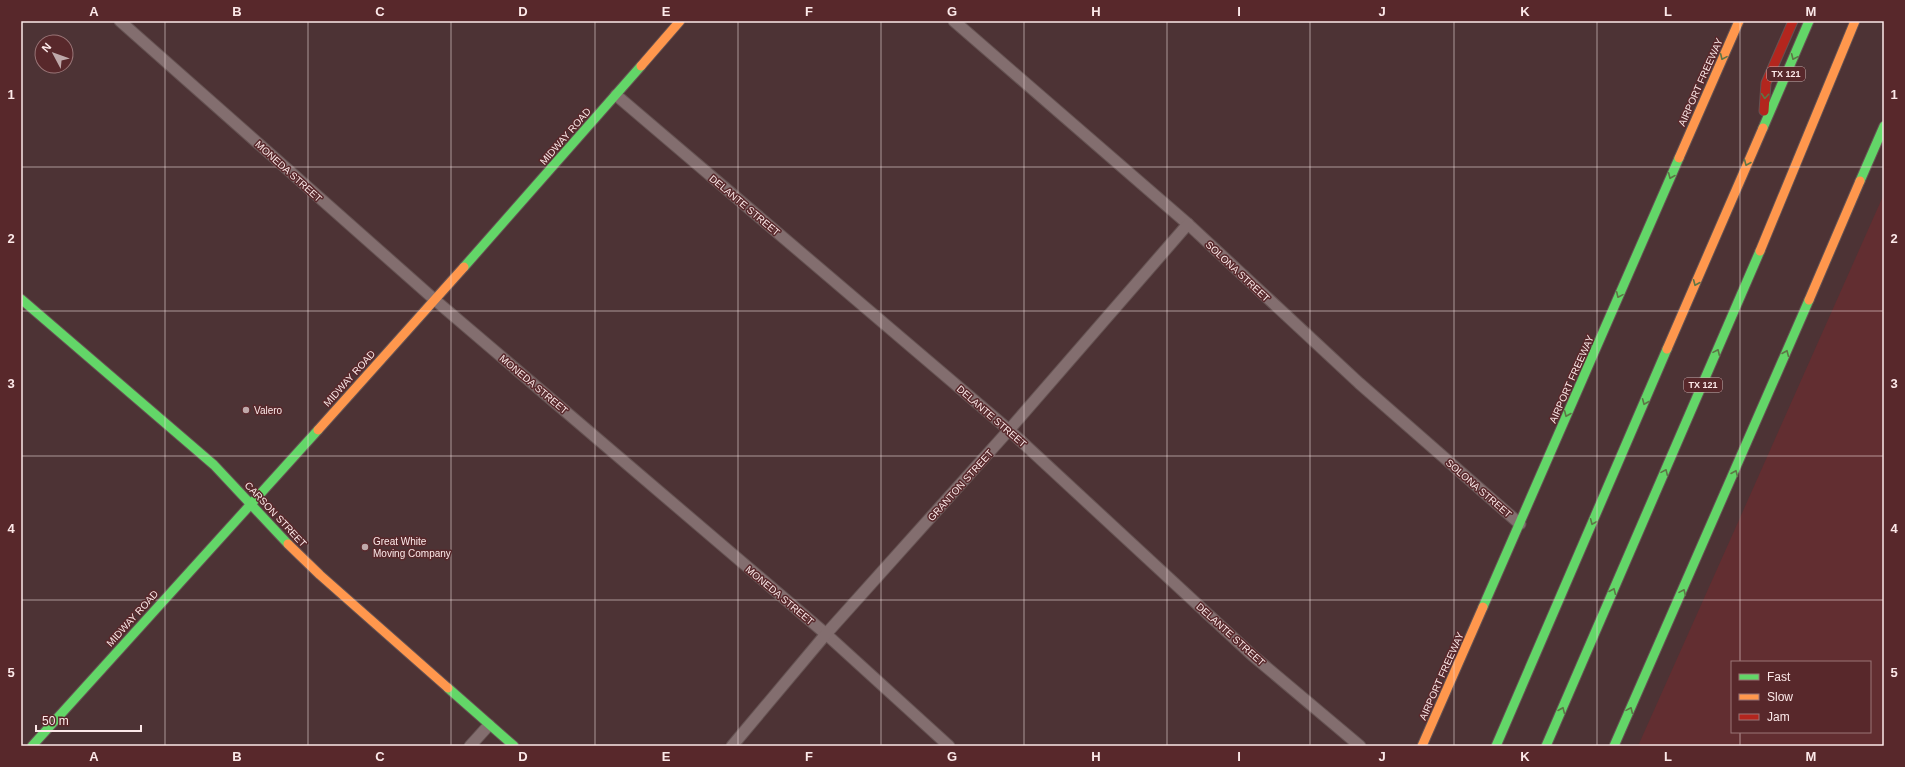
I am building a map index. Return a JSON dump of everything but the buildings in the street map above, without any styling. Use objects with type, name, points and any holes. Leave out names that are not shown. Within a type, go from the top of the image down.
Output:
[{"type":"main road","name":"MIDWAY ROAD","points":[[32,746],[435,300],[680,21]]},
{"type":"main road","name":"AIRPORT FREEWAY","points":[[1422,746],[1738,21]]},
{"type":"main road","points":[[1762,127],[1766,83],[1793,21]]},
{"type":"main road","name":"TX 121","points":[[1496,746],[1809,21]]},
{"type":"main road","name":"TX 121","points":[[1546,746],[1727,330],[1855,21]]},
{"type":"main road","points":[[1614,746],[1705,541],[1884,126]]},
{"type":"main road","name":"CARSON STREET","points":[[21,298],[214,465],[277,534],[320,575],[514,746]]},
{"type":"street","name":"MONEDA STREET","points":[[120,21],[435,300],[826,634],[949,746]]},
{"type":"street","name":"SOLONA STREET","points":[[954,21],[1188,224],[1359,383],[1520,524]]},
{"type":"street","name":"DELANTE STREET","points":[[616,95],[1009,430],[1252,655],[1360,746]]},
{"type":"street","name":"GRANTON STREET","points":[[732,746],[826,634],[1009,430],[1188,224]]},
{"type":"street","points":[[470,746],[489,725]]},
{"type":"shaded area","points":[[1884,194],[1884,746],[1638,746]]},
{"type":"traffic: fast","points":[[1763,128],[1809,21]]},
{"type":"traffic: fast","points":[[464,267],[641,66]]},
{"type":"traffic: fast","points":[[1860,181],[1884,126]]},
{"type":"traffic: fast","points":[[1483,607],[1679,158]]},
{"type":"traffic: fast","points":[[1546,746],[1760,251]]},
{"type":"traffic: fast","points":[[21,299],[214,465],[288,544]]},
{"type":"traffic: fast","points":[[1614,746],[1809,300]]},
{"type":"traffic: fast","points":[[1496,746],[1667,349]]},
{"type":"traffic: fast","points":[[32,746],[318,430]]},
{"type":"traffic: fast","points":[[448,688],[514,746]]},
{"type":"traffic: slow","points":[[641,66],[680,21]]},
{"type":"traffic: slow","points":[[1679,158],[1739,21]]},
{"type":"traffic: slow","points":[[1760,251],[1855,21]]},
{"type":"traffic: slow","points":[[1667,349],[1763,128]]},
{"type":"traffic: slow","points":[[1809,300],[1860,181]]},
{"type":"traffic: slow","points":[[318,430],[464,267]]},
{"type":"traffic: slow","points":[[288,544],[320,575],[448,688]]},
{"type":"traffic: slow","points":[[1422,746],[1483,607]]},
{"type":"traffic: jam","points":[[1764,111],[1766,83],[1793,21]]},
{"type":"place","name":"Valero","points":[[246,410]]},
{"type":"place","name":"Great White Moving Company","points":[[365,547]]}]
